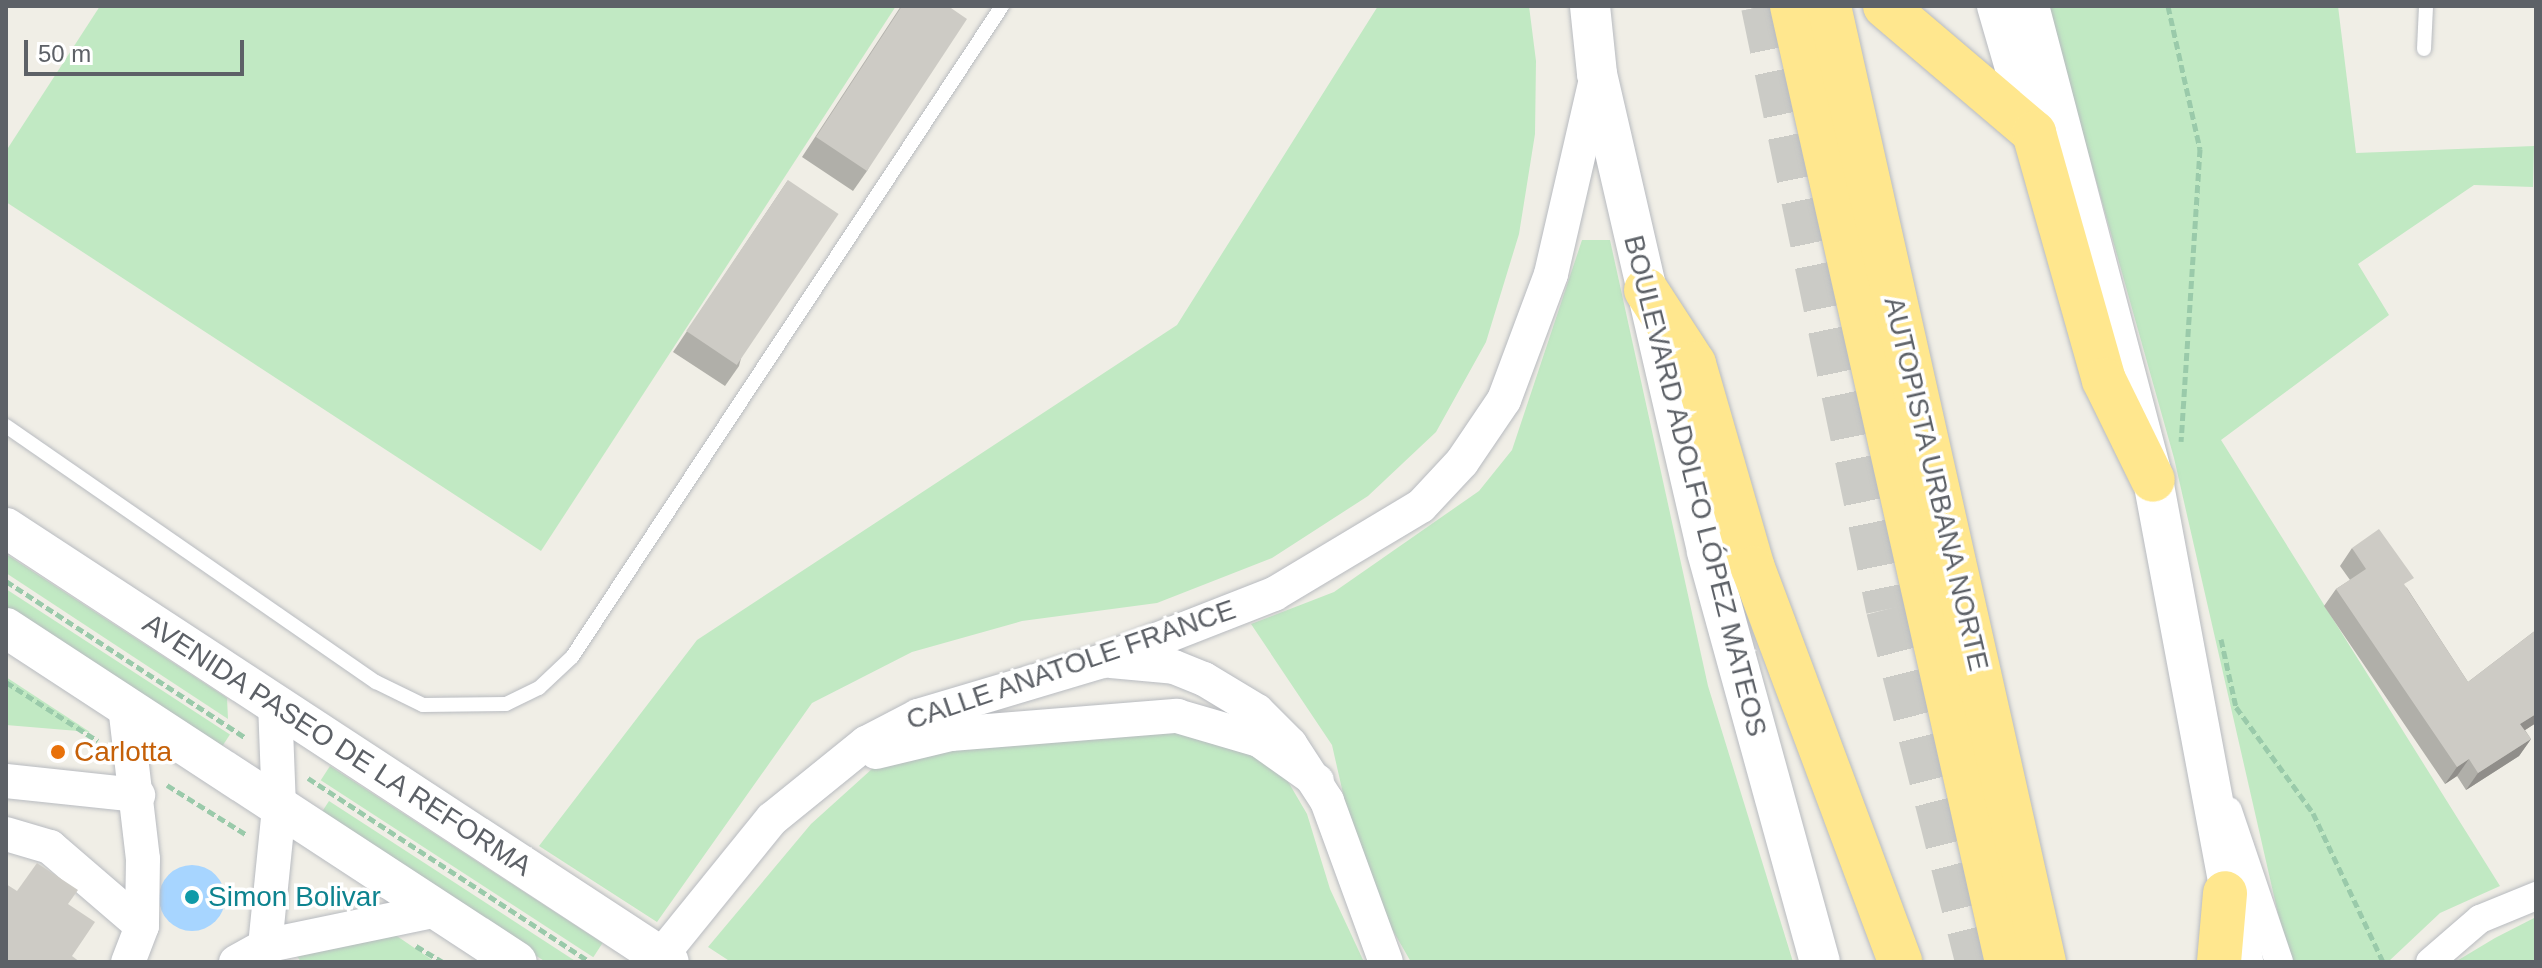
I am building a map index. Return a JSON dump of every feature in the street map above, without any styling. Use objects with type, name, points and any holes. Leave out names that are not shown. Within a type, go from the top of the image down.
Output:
[{"type":"highway","name":"AUTOPISTA URBANA NORTE","points":[[1792,6],[2007,962]]},
{"type":"highway","name":"AUTOPISTA URBANA NORTE","points":[[1829,6],[2044,962]]},
{"type":"highway","points":[[1885,6],[1992,93],[2034,133],[2104,380],[2168,466]]},
{"type":"highway","points":[[1646,290],[1694,364],[1717,448],[1795,687],[1893,953]]},
{"type":"highway","points":[[2219,962],[2225,893]]},
{"type":"main road","name":"BOULEVARD ADOLFO LÓPEZ MATEOS","points":[[1590,6],[1597,74],[1646,290],[1750,717],[1820,962]]},
{"type":"main road","points":[[1997,6],[2034,133]]},
{"type":"main road","points":[[2029,6],[2168,466],[2214,774],[2225,893],[2243,962]]},
{"type":"main road","name":"AVENIDA PASEO DE LA REFORMA","points":[[6,528],[661,960]]},
{"type":"main road","points":[[6,628],[125,706],[297,802],[437,910],[517,962]]},
{"type":"street","name":"CALLE ANATOLE FRANCE","points":[[661,960],[772,819],[841,762],[918,716],[1103,661],[1316,576],[1421,506],[1462,462],[1504,400],[1538,316],[1597,74]]},
{"type":"street","points":[[1103,661],[1174,667],[1231,694],[1275,726],[1317,781],[1386,962]]},
{"type":"street","points":[[275,703],[297,802],[259,957],[437,910]]},
{"type":"street","points":[[125,706],[138,795],[142,926],[128,962]]},
{"type":"street","points":[[841,762],[951,734],[1177,716],[1259,740],[1317,781]]},
{"type":"street","points":[[2214,774],[2265,905],[2279,962]]},
{"type":"street","points":[[6,781],[138,795]]},
{"type":"street","points":[[6,834],[50,847],[142,926]]},
{"type":"street","points":[[2430,962],[2480,919],[2536,896]]},
{"type":"lane","points":[[6,426],[376,682],[423,705],[506,704],[539,688],[572,657],[1002,6]]},
{"type":"lane","points":[[2424,49],[2426,6]]},
{"type":"path","points":[[2168,6],[2200,149],[2168,466]]},
{"type":"path","points":[[6,581],[247,739]]},
{"type":"path","points":[[2220,634],[2236,707],[2313,813],[2383,962]]},
{"type":"path","points":[[297,802],[315,783],[316,770]]},
{"type":"path","points":[[302,774],[589,962]]},
{"type":"green space","points":[[100,6],[896,6],[541,551],[6,202],[6,151]]},
{"type":"green space","points":[[1378,6],[1529,6],[1536,61],[1535,134],[1519,234],[1486,342],[1436,432],[1368,496],[1272,558],[1157,603],[1022,621],[912,652],[812,703],[657,922],[539,846],[697,640],[1177,325]]},
{"type":"green space","points":[[2047,6],[2338,6],[2356,153],[2534,146],[2533,187],[2474,185],[2358,264],[2389,315],[2221,440],[2500,886],[2440,913],[2388,962],[2289,962],[2174,458]]},
{"type":"green space","points":[[1582,240],[1610,240],[1708,686],[1793,962],[1411,962],[1362,877],[1332,745],[1251,624],[1334,592],[1479,491],[1512,450]]},
{"type":"green space","points":[[6,554],[227,698],[228,719],[6,573]]},
{"type":"green space","points":[[6,589],[230,734],[221,749],[6,609]]},
{"type":"green space","points":[[6,677],[90,732],[6,725]]},
{"type":"green space","points":[[1007,722],[1218,730],[1279,766],[1307,814],[1330,889],[1364,962],[731,962],[708,947],[811,824],[883,759]]},
{"type":"green space","points":[[330,766],[603,943],[593,957],[321,780]]},
{"type":"green space","points":[[329,801],[577,962],[546,962],[320,815]]},
{"type":"green space","points":[[2536,917],[2536,962],[2455,962],[2495,938]]},
{"type":"green space","points":[[388,930],[435,962],[301,962],[294,952]]},
{"type":"water","points":[[185,865],[199,865],[211,870],[220,879],[225,898],[223,911],[216,922],[199,931],[185,931],[173,926],[164,917],[159,905],[159,891],[164,879],[173,870]]},
{"type":"building","points":[[902,6],[948,6],[967,19],[867,171],[816,137]]},
{"type":"building","points":[[788,180],[839,214],[737,365],[686,331]]},
{"type":"building","points":[[2379,529],[2414,578],[2404,584],[2468,682],[2536,630],[2536,714],[2520,724],[2531,739],[2478,773],[2469,759],[2457,767],[2336,589],[2366,569],[2352,548]]},
{"type":"building","points":[[37,863],[78,890],[68,904],[95,922],[72,956],[80,962],[6,962],[6,884],[17,891]]},
{"type":"tunnel","points":[[1763,6],[1888,609],[1977,962]]},
{"type":"place","name":"Carlotta","points":[[58,752]]},
{"type":"place","name":"Simon Bolivar","points":[[192,897]]}]
